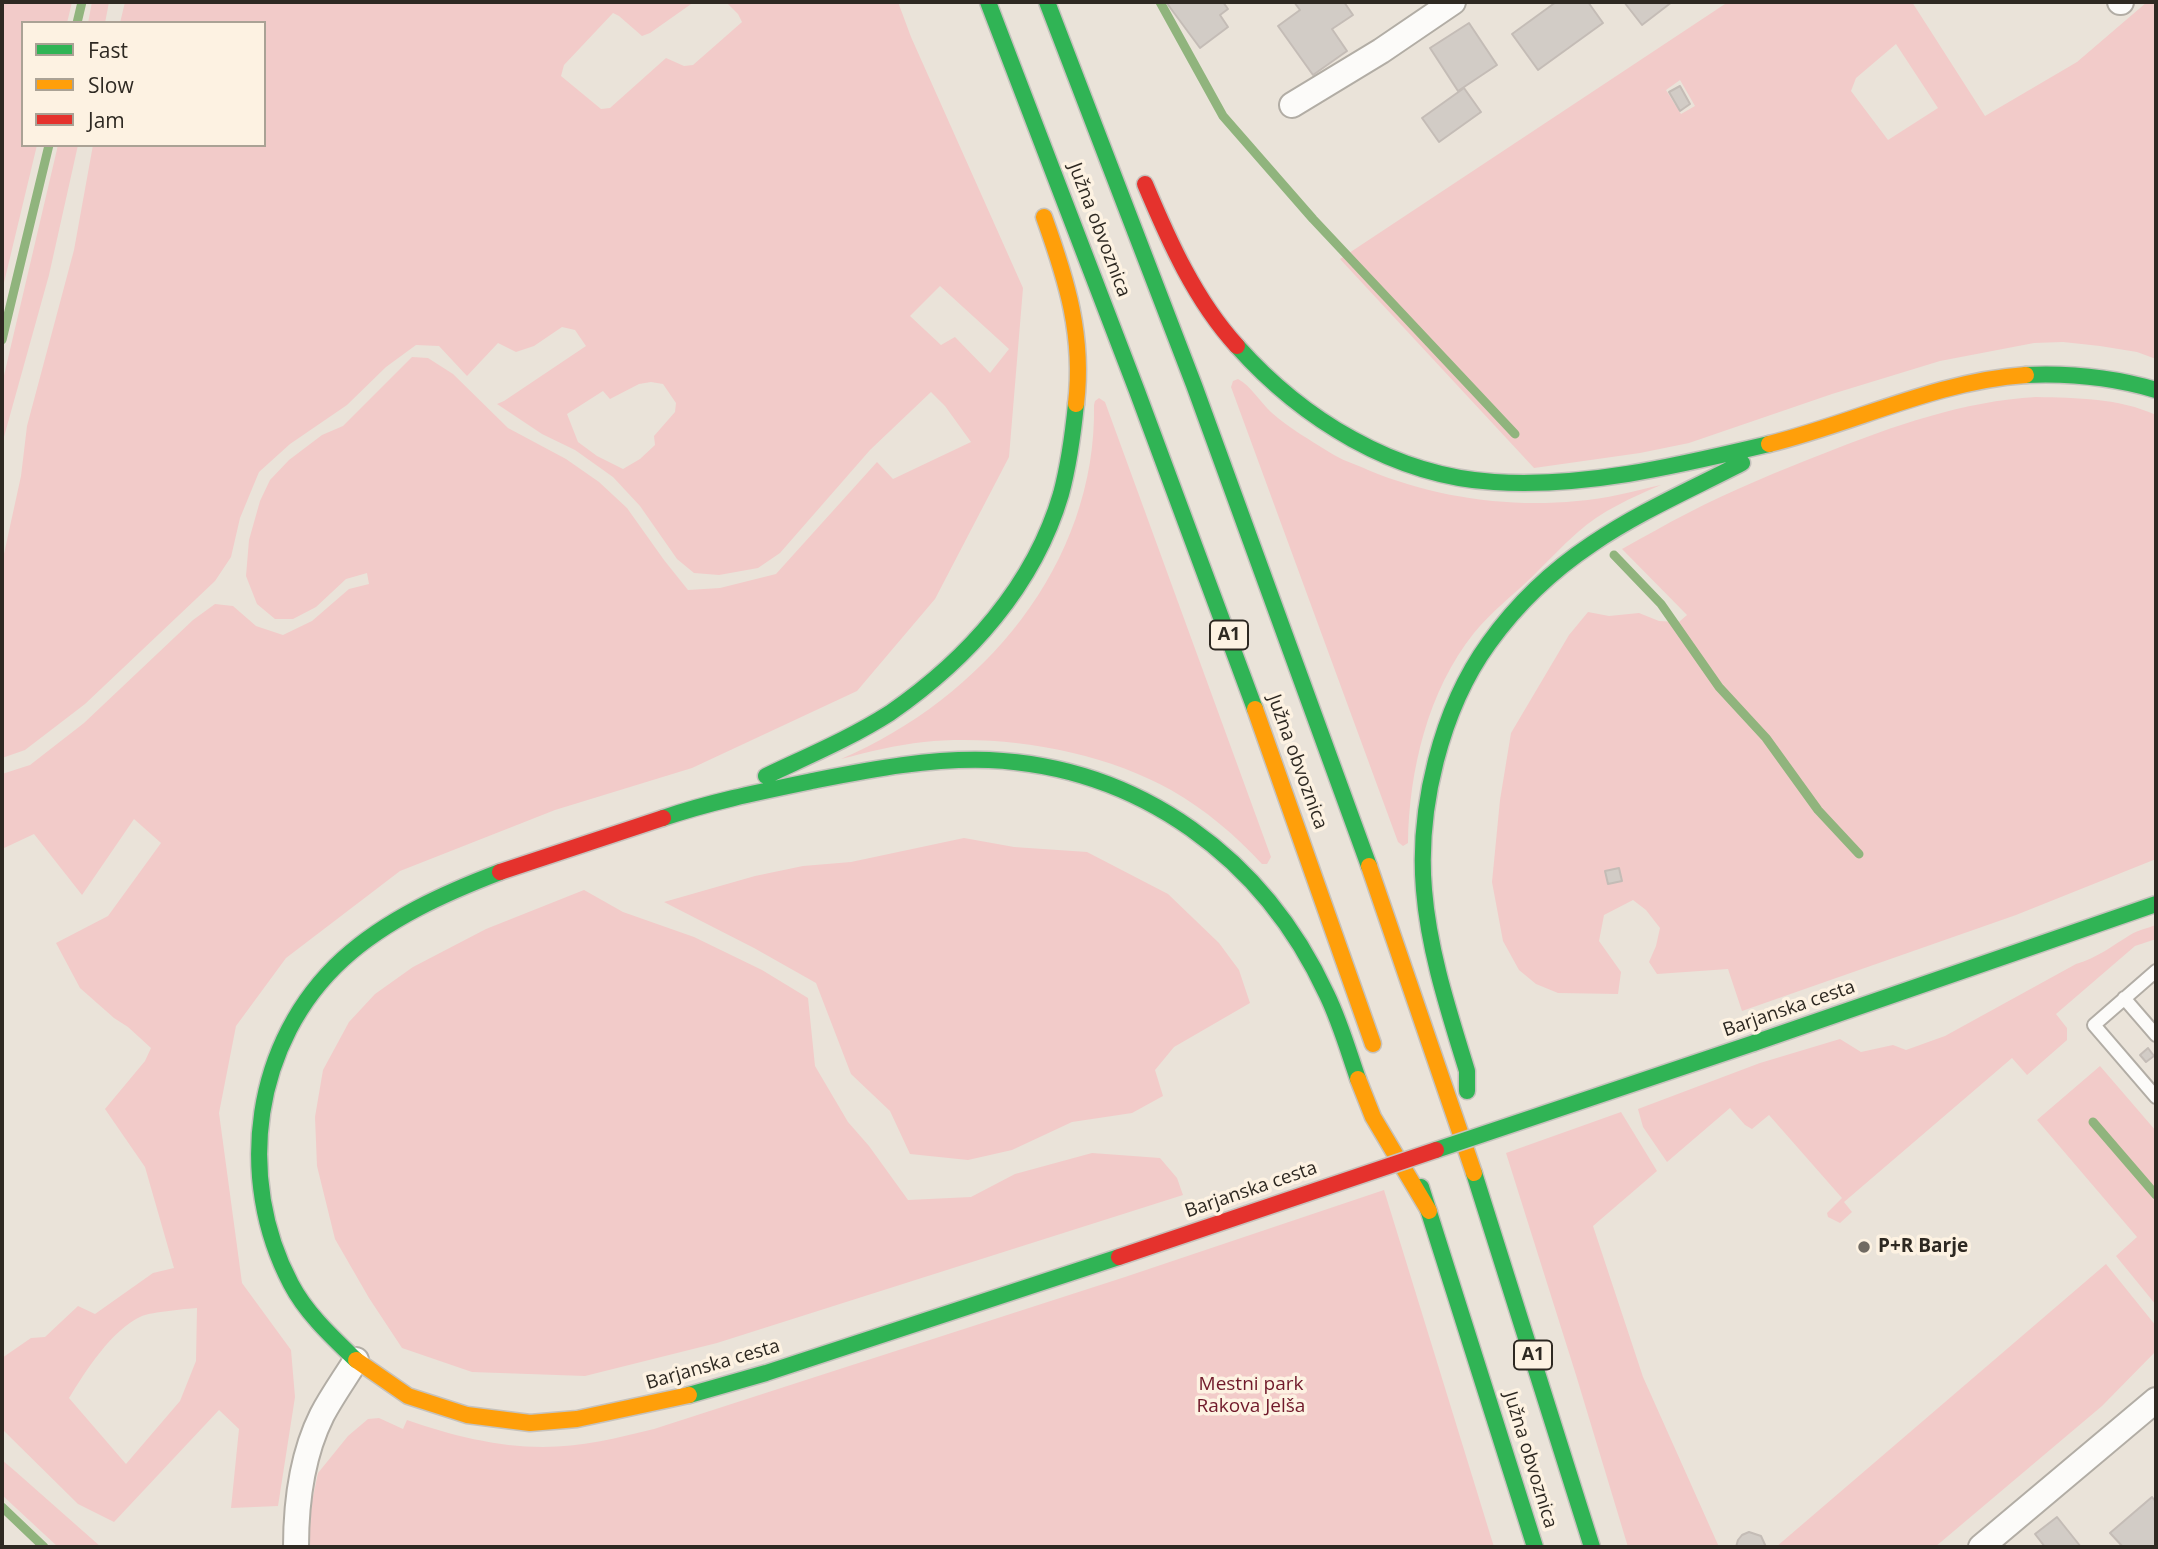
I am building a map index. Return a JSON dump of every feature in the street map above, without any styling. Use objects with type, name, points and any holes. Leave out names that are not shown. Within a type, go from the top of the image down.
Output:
[{"type":"main road","name":"Južna obvoznica","points":[[988,2],[1220,609],[1379,1061]]},
{"type":"main road","name":"Južna obvoznica","points":[[1047,2],[1272,592],[1387,915],[1471,1163],[1592,1547]]},
{"type":"main road","points":[[1066,51],[1103,103]]},
{"type":"main road","points":[[1012,65],[1026,142]]},
{"type":"main road","points":[[1139,170],[1177,258],[1210,311],[1246,358],[1280,393],[1318,421],[1395,460],[1446,475],[1491,482],[1566,482],[1624,474],[1789,439],[1920,396],[2011,375],[2079,373],[2124,380],[2156,390]]},
{"type":"main road","points":[[705,804],[825,748],[891,712],[945,670],[990,626],[1027,575],[1046,539],[1060,499],[1076,420],[1078,382],[1078,346],[1072,305],[1040,206]]},
{"type":"main road","points":[[1471,1163],[1466,1071],[1430,942],[1423,864],[1426,804],[1447,726],[1461,692],[1478,659],[1497,634],[1525,601],[1556,571],[1638,516],[1789,439]]},
{"type":"main road","points":[[705,804],[895,765],[945,760],[1029,763],[1106,783],[1143,799],[1183,822],[1218,849],[1252,882],[1277,913],[1322,983],[1369,1111],[1429,1211]]},
{"type":"main road","name":"Barjanska cesta","points":[[705,804],[507,870],[424,905],[355,950],[321,982],[287,1032],[265,1090],[257,1147],[262,1204],[276,1255],[289,1282],[319,1322],[356,1360],[408,1396],[467,1415],[530,1423],[576,1419],[691,1395],[1119,1257],[2156,904]]},
{"type":"main road","name":"Južna obvoznica","points":[[1404,1136],[1535,1547]]},
{"type":"street","points":[[1292,105],[1381,51],[1453,2]]},
{"type":"street","points":[[296,1547],[299,1496],[312,1438],[356,1360]]},
{"type":"street","points":[[1981,1547],[2156,1400]]},
{"type":"lane","points":[[2156,971],[2094,1025],[2156,1097]]},
{"type":"lane","points":[[2124,998],[2156,1035]]},
{"type":"green space","points":[[2,2],[72,2],[67,21],[21,21],[21,147],[37,147],[2,291]]},
{"type":"green space","points":[[92,2],[109,2],[105,21],[88,21]]},
{"type":"green space","points":[[125,2],[694,2],[642,36],[613,13],[564,65],[561,76],[601,109],[610,108],[666,58],[684,66],[693,65],[742,22],[726,2],[898,2],[911,37],[1023,288],[1009,457],[935,599],[857,691],[692,768],[555,810],[400,871],[286,958],[236,1026],[219,1113],[242,1283],[291,1350],[295,1397],[278,1506],[231,1508],[239,1429],[219,1410],[114,1522],[78,1504],[2,1429],[2,1358],[31,1338],[45,1337],[78,1306],[95,1314],[153,1273],[174,1268],[145,1167],[105,1109],[145,1061],[151,1048],[80,988],[56,943],[108,916],[161,843],[134,819],[82,895],[34,834],[2,849],[2,774],[30,765],[84,723],[193,620],[215,604],[233,606],[256,626],[283,635],[312,621],[349,589],[369,584],[367,573],[346,579],[316,607],[293,619],[275,619],[257,604],[246,576],[249,540],[260,501],[270,480],[289,460],[322,435],[343,426],[412,357],[428,358],[453,374],[508,428],[566,459],[599,482],[627,508],[688,590],[720,588],[776,574],[877,462],[893,479],[971,442],[945,406],[931,392],[870,450],[780,553],[758,568],[719,575],[694,573],[677,559],[640,506],[613,477],[575,450],[542,434],[497,404],[586,346],[575,330],[562,327],[534,346],[516,352],[498,343],[467,376],[439,346],[416,345],[386,367],[347,405],[290,444],[259,472],[240,518],[231,557],[215,581],[85,704],[25,750],[2,758],[2,563],[21,476],[27,426],[74,250],[93,147],[266,147],[266,21],[120,21]],"holes":[[[940,286],[1009,349],[990,373],[955,337],[941,345],[910,316]],[[639,384],[663,384],[676,403],[675,412],[654,436],[655,445],[640,459],[623,469],[597,456],[578,442],[567,414],[603,391],[610,399]],[[197,1308],[196,1361],[180,1401],[126,1464],[69,1398],[100,1352],[131,1322],[142,1316]]]},
{"type":"green space","points":[[1728,2],[1912,2],[1985,116],[2077,62],[2147,2],[2156,2],[2156,359],[2137,352],[2100,346],[2063,342],[2034,343],[1940,361],[1832,394],[1689,443],[1534,468],[1340,259]],"holes":[[[1896,44],[1938,108],[1888,140],[1851,91],[1856,78]],[[1680,80],[1695,106],[1681,114],[1666,90]]]},
{"type":"green space","points":[[58,147],[78,147],[49,275],[2,444],[2,384]]},
{"type":"green space","points":[[1238,379],[1279,418],[1334,455],[1393,479],[1444,494],[1497,501],[1551,503],[1620,495],[1661,485],[1618,505],[1587,524],[1495,611],[1458,655],[1444,680],[1424,732],[1412,788],[1408,843],[1403,846],[1398,842],[1231,387],[1233,381]]},
{"type":"green space","points":[[2036,397],[2113,402],[2156,415],[2156,859],[2016,915],[1742,1011],[1728,969],[1657,974],[1649,962],[1660,928],[1646,910],[1633,900],[1604,915],[1599,941],[1621,972],[1618,994],[1558,993],[1536,984],[1519,970],[1503,941],[1492,882],[1500,800],[1511,733],[1569,635],[1588,612],[1609,616],[1639,613],[1659,621],[1679,622],[1687,615],[1622,549],[1739,489],[1877,433],[1956,409]]},
{"type":"green space","points":[[1099,398],[1105,402],[1271,857],[1267,864],[1262,864],[1231,833],[1171,790],[1114,765],[1051,748],[1019,743],[955,740],[903,745],[841,759],[892,733],[940,701],[984,663],[1021,619],[1052,571],[1076,519],[1090,463],[1094,405]]},
{"type":"green space","points":[[964,838],[1014,847],[1087,852],[1168,894],[1219,943],[1239,970],[1250,1003],[1174,1047],[1155,1070],[1163,1096],[1132,1113],[1072,1122],[1012,1150],[968,1160],[910,1154],[890,1111],[851,1074],[816,983],[664,902],[755,876],[803,866],[851,862]]},
{"type":"green space","points":[[584,890],[623,912],[694,937],[762,970],[808,998],[815,1066],[848,1122],[908,1200],[971,1197],[1015,1174],[1092,1153],[1160,1158],[1177,1178],[1183,1195],[717,1343],[585,1376],[472,1372],[402,1348],[335,1239],[317,1166],[315,1117],[323,1070],[349,1022],[375,994],[413,967],[486,929]]},
{"type":"green space","points":[[2156,925],[2156,939],[2135,946],[2056,1014],[2067,1028],[2067,1040],[2027,1075],[2012,1058],[1844,1202],[1852,1212],[1840,1223],[1828,1217],[1827,1213],[1842,1198],[1769,1115],[1752,1129],[1730,1108],[1667,1162],[1643,1127],[1638,1109],[1760,1063],[1840,1039],[1861,1052],[1893,1045],[1906,1050],[1945,1036],[2076,964],[2098,955],[2133,933]]},
{"type":"green space","points":[[2100,1066],[2156,1131],[2156,1305],[2116,1256],[2137,1237],[2037,1120]]},
{"type":"green space","points":[[1621,1112],[1657,1171],[1593,1226],[1643,1377],[1719,1547],[1628,1547],[1506,1153]]},
{"type":"green space","name":"Mestni park Rakova Jelša","points":[[1384,1190],[1494,1547],[309,1547],[311,1506],[318,1473],[348,1436],[368,1419],[379,1418],[403,1429],[407,1420],[440,1431],[508,1445],[571,1445],[627,1436],[1125,1277]]},
{"type":"green space","points":[[2106,1264],[2156,1326],[2156,1351],[2102,1406],[1935,1547],[1776,1547]]},
{"type":"green space","points":[[2,1460],[101,1547],[58,1547],[2,1495]]},
{"type":"building","points":[[1166,2],[1223,2],[1228,9],[1220,15],[1228,27],[1200,48]]},
{"type":"building","points":[[1294,2],[1344,2],[1353,15],[1332,29],[1347,51],[1313,75],[1278,26],[1300,10]]},
{"type":"building","points":[[1556,2],[1588,2],[1603,23],[1538,70],[1512,34]]},
{"type":"building","points":[[1624,2],[1672,2],[1642,25]]},
{"type":"building","points":[[1469,23],[1497,65],[1458,91],[1430,48]]},
{"type":"building","points":[[1680,86],[1690,104],[1680,111],[1669,92]]},
{"type":"building","points":[[1464,88],[1481,112],[1439,142],[1422,118]]},
{"type":"building","points":[[1619,868],[1622,881],[1608,884],[1605,871]]},
{"type":"building","points":[[2148,1048],[2154,1056],[2146,1062],[2140,1055]]},
{"type":"building","points":[[2152,1497],[2156,1502],[2156,1547],[2123,1547],[2110,1533]]},
{"type":"building","points":[[2057,1517],[2081,1547],[2045,1547],[2035,1534]]},
{"type":"building","points":[[1749,1532],[1761,1536],[1766,1547],[1736,1547],[1742,1535]]},
{"type":"waterway","points":[[77,21],[82,2]]},
{"type":"waterway","points":[[1160,2],[1223,116],[1313,219],[1515,434]]},
{"type":"waterway","points":[[2,340],[49,147]]},
{"type":"waterway","points":[[1614,555],[1661,604],[1719,687],[1766,738],[1818,810],[1859,854]]},
{"type":"waterway","points":[[2093,1122],[2156,1195]]},
{"type":"waterway","points":[[2,1507],[44,1547]]},
{"type":"traffic: fast","points":[[988,2],[1255,709]]},
{"type":"traffic: fast","points":[[1047,2],[1194,385],[1369,866]]},
{"type":"traffic: fast","points":[[1237,346],[1291,397],[1352,439],[1386,456],[1457,477],[1494,482],[1563,482],[1667,467],[1769,444]]},
{"type":"traffic: fast","points":[[2026,375],[2091,377],[2156,390]]},
{"type":"traffic: fast","points":[[766,776],[845,739],[890,713],[946,669],[995,618],[1016,589],[1049,528],[1061,494],[1076,404]]},
{"type":"traffic: fast","points":[[1467,1091],[1467,1071],[1430,936],[1423,859],[1424,827],[1436,761],[1458,698],[1472,669],[1500,629],[1524,601],[1563,565],[1628,522],[1742,463]]},
{"type":"traffic: fast","points":[[663,818],[778,788],[924,763],[989,760],[1044,766],[1097,780],[1146,801],[1191,829],[1232,862],[1269,901],[1301,946],[1327,995],[1358,1079]]},
{"type":"traffic: fast","points":[[356,1360],[304,1305],[291,1284],[273,1243],[263,1200],[259,1156],[262,1112],[272,1070],[289,1029],[313,992],[343,959],[378,931],[417,908],[500,872]]},
{"type":"traffic: fast","points":[[1754,1043],[2156,904]]},
{"type":"traffic: fast","points":[[1436,1150],[1754,1043]]},
{"type":"traffic: fast","points":[[1474,1173],[1592,1547]]},
{"type":"traffic: fast","points":[[1421,1187],[1535,1547]]},
{"type":"traffic: fast","points":[[689,1395],[766,1373],[1119,1257]]},
{"type":"traffic: slow","points":[[1044,217],[1072,309],[1078,355],[1076,404]]},
{"type":"traffic: slow","points":[[1769,444],[1960,385],[2026,375]]},
{"type":"traffic: slow","points":[[1255,709],[1373,1044]]},
{"type":"traffic: slow","points":[[1369,866],[1474,1173]]},
{"type":"traffic: slow","points":[[1358,1079],[1373,1117],[1429,1211]]},
{"type":"traffic: slow","points":[[356,1360],[408,1396],[467,1415],[530,1423],[577,1419],[689,1395]]},
{"type":"traffic: jam","points":[[1145,184],[1196,290],[1237,346]]},
{"type":"traffic: jam","points":[[500,872],[663,818]]},
{"type":"traffic: jam","points":[[1119,1257],[1436,1150]]},
{"type":"place","name":"P+R Barje","points":[[1864,1247]]}]
